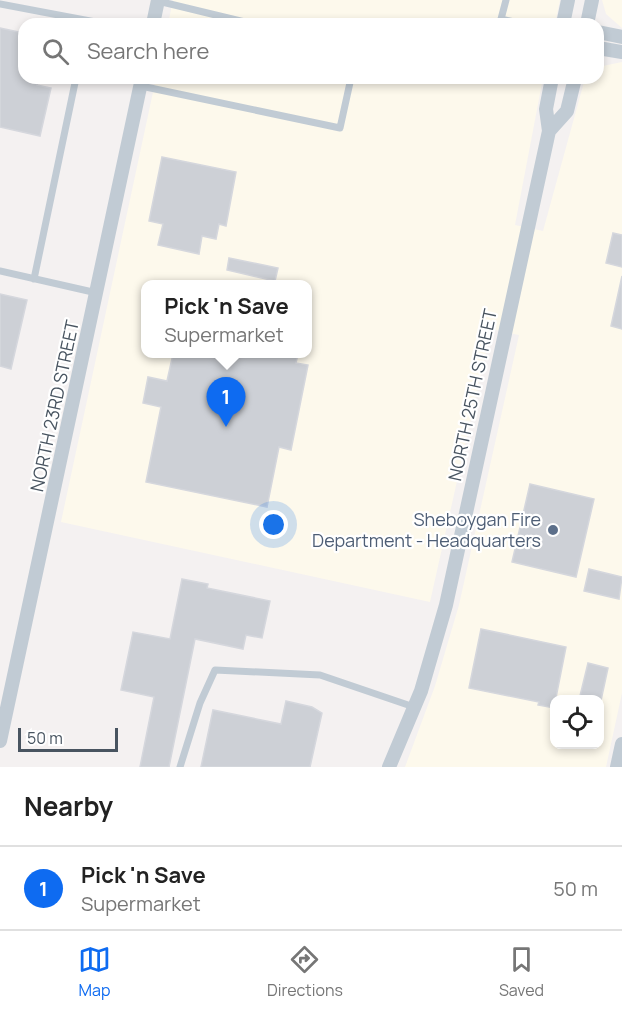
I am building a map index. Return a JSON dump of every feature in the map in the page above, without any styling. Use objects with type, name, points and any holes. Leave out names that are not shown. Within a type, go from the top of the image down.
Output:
[{"type":"street","points":[[564,18],[568,0]]},
{"type":"street","points":[[588,18],[592,0]]},
{"type":"street","points":[[154,18],[158,1]]},
{"type":"street","points":[[604,33],[622,37]]},
{"type":"street","points":[[604,49],[622,52]]},
{"type":"street","name":"NORTH 23RD STREET","points":[[0,741],[141,84]]},
{"type":"street","name":"NORTH 25TH STREET","points":[[389,767],[414,707],[446,605],[549,131],[546,109],[551,84]]},
{"type":"street","name":"NORTH 25TH STREET","points":[[549,131],[567,111],[574,84]]},
{"type":"street","points":[[617,767],[622,744]]},
{"type":"lane","points":[[501,18],[506,0]]},
{"type":"lane","points":[[158,1],[228,18]]},
{"type":"lane","points":[[0,4],[67,18]]},
{"type":"lane","points":[[34,279],[75,84]]},
{"type":"lane","points":[[150,84],[340,128],[350,84]]},
{"type":"lane","points":[[0,271],[97,293]]},
{"type":"lane","points":[[180,767],[200,703],[215,670],[320,675],[414,707]]},
{"type":"shaded area","points":[[173,0],[560,0],[556,18],[169,18]]},
{"type":"shaded area","points":[[602,0],[622,0],[622,28],[606,14]]},
{"type":"shaded area","points":[[622,62],[622,693],[606,767],[405,767],[435,686],[459,605],[519,335],[491,329],[430,602],[61,522],[155,84],[542,84],[515,225],[543,231],[583,84],[604,84],[604,66]]},
{"type":"building","points":[[0,28],[18,32],[18,84],[37,84],[51,88],[40,136],[0,127]]},
{"type":"building","points":[[162,157],[236,172],[226,226],[219,224],[216,239],[202,236],[199,254],[158,245],[163,224],[149,221]]},
{"type":"building","points":[[613,233],[622,235],[622,267],[606,263]]},
{"type":"building","points":[[229,258],[278,268],[275,280],[227,270]]},
{"type":"building","points":[[622,276],[622,329],[611,326]]},
{"type":"building","points":[[0,294],[27,300],[11,369],[0,366]]},
{"type":"building","points":[[172,358],[297,358],[296,363],[308,365],[291,450],[279,447],[267,507],[146,482],[161,407],[143,403],[148,377],[167,381]]},
{"type":"building","name":"Sheboygan Fire Department - Headquarters","points":[[530,484],[594,499],[576,577],[512,562]]},
{"type":"building","points":[[589,569],[622,577],[619,599],[584,591]]},
{"type":"building","points":[[182,579],[208,584],[207,588],[270,601],[262,638],[246,635],[243,649],[195,639],[169,767],[140,767],[154,697],[121,690],[133,632],[170,639]]},
{"type":"building","points":[[481,629],[566,647],[557,695],[550,695],[550,707],[538,705],[539,702],[469,688]]},
{"type":"building","points":[[588,663],[608,668],[602,695],[580,695]]},
{"type":"building","points":[[286,701],[312,707],[322,713],[310,767],[201,767],[213,710],[281,724]]},
{"type":"place","name":"Pick 'n Save","points":[[226,427]]},
{"type":"place","name":"Sheboygan Fire Department - Headquarters","points":[[553,530]]}]
